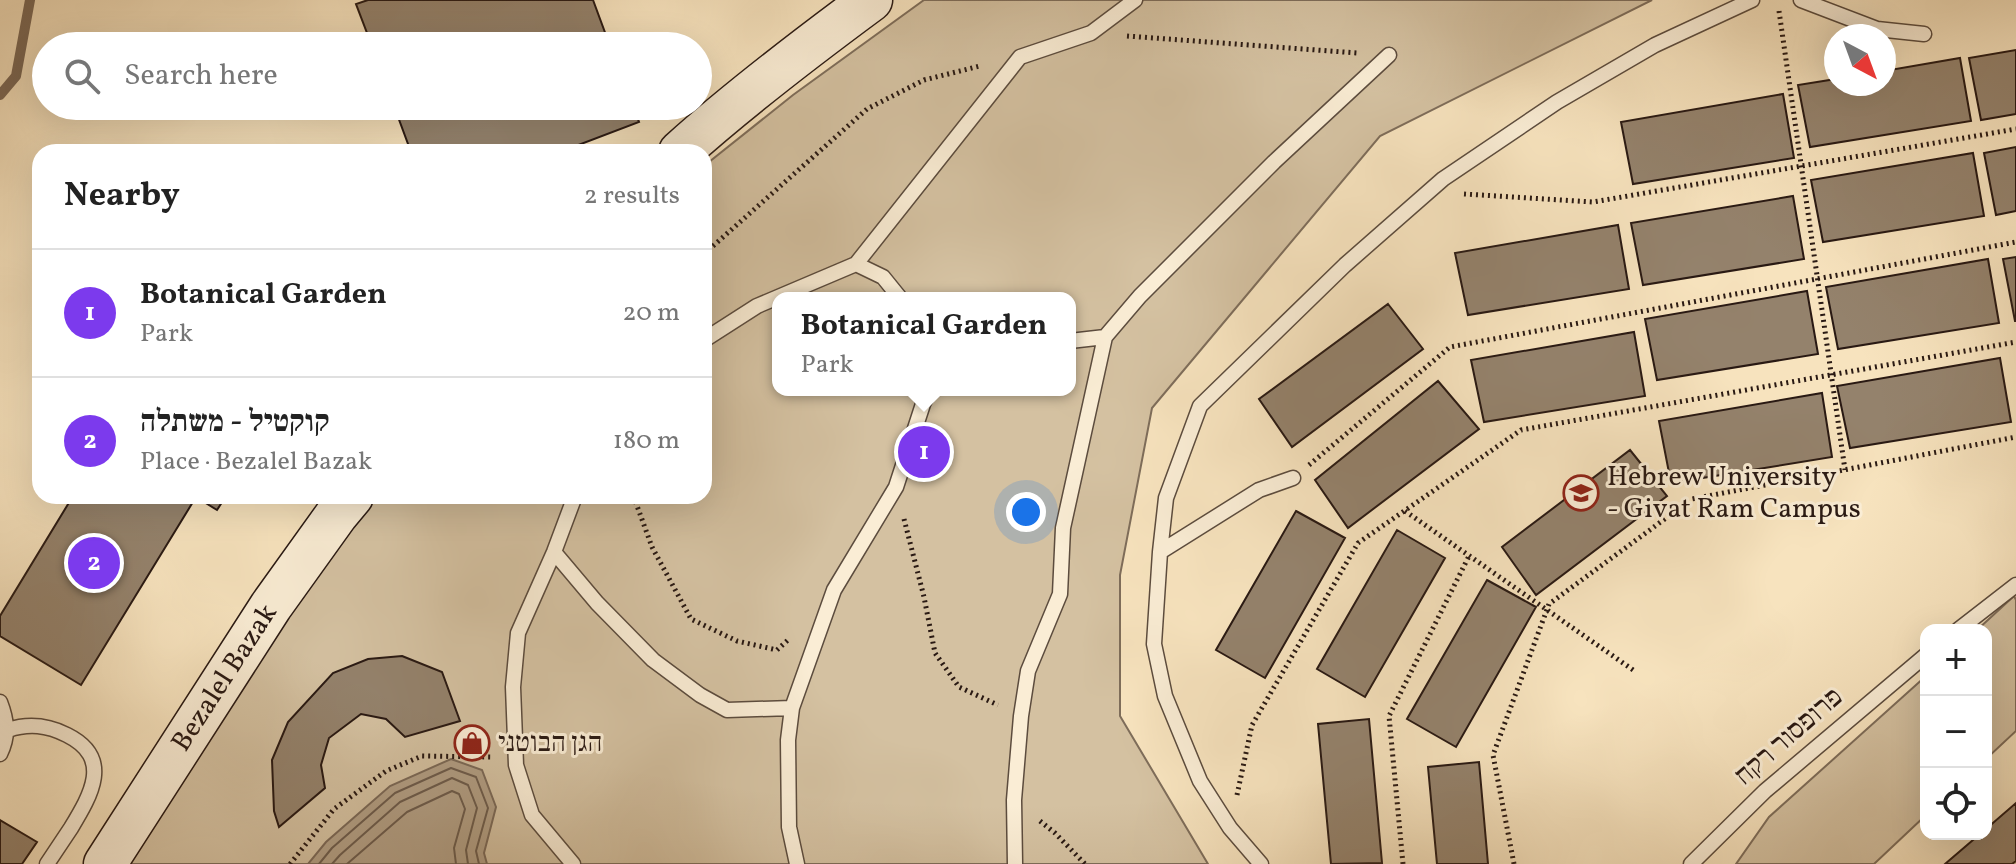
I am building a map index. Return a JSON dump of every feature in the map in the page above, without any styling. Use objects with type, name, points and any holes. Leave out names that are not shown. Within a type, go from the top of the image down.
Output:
[{"type":"street","points":[[689,144],[810,45],[871,0]]},
{"type":"street","name":"Bezalel Bazak","points":[[105,864],[271,606],[345,504]]},
{"type":"lane","points":[[790,292],[856,264],[1020,57],[1091,33],[1135,0]]},
{"type":"lane","points":[[1261,864],[1230,828],[1200,781],[1165,696],[1154,644],[1166,498],[1200,406],[1345,265],[1443,179],[1557,102],[1655,45],[1752,0]]},
{"type":"lane","points":[[1801,0],[1877,29],[1924,34]]},
{"type":"lane","points":[[1015,864],[1014,800],[1028,671],[1060,594],[1063,528],[1105,337],[1140,296],[1274,162],[1389,55]]},
{"type":"lane","points":[[856,264],[883,277],[895,292]]},
{"type":"lane","points":[[712,335],[772,300]]},
{"type":"lane","points":[[1076,340],[1105,337]]},
{"type":"lane","points":[[797,864],[789,827],[788,740],[792,708],[831,599],[896,487],[927,396]]},
{"type":"lane","points":[[1160,552],[1259,490],[1293,478]]},
{"type":"lane","points":[[572,504],[518,633],[513,687],[516,765],[532,815],[573,864]]},
{"type":"lane","points":[[554,552],[597,603],[653,660],[700,695],[727,710],[792,708]]},
{"type":"lane","points":[[1966,624],[2016,585]]},
{"type":"lane","name":"פרופסור רקח","points":[[1691,864],[1765,791],[1920,660]]},
{"type":"lane","points":[[0,702],[8,730],[0,754]]},
{"type":"lane","points":[[8,730],[36,725],[55,729],[90,752],[93,760],[94,781],[87,801],[47,864]]},
{"type":"path","points":[[1778,0],[1845,470]]},
{"type":"path","points":[[1091,33],[1389,55]]},
{"type":"path","points":[[712,247],[867,109],[924,80],[1020,57]]},
{"type":"path","points":[[1429,192],[1593,202],[2016,129]]},
{"type":"path","points":[[1293,478],[1450,347],[2016,242]]},
{"type":"path","points":[[1230,828],[1252,725],[1358,543],[1521,430],[2016,342]]},
{"type":"path","points":[[1514,864],[1493,755],[1549,604],[1692,499],[2016,437]]},
{"type":"path","points":[[896,487],[935,653],[959,687],[1021,716]]},
{"type":"path","points":[[636,504],[652,547],[691,619],[737,641],[777,650],[831,599]]},
{"type":"path","points":[[1405,511],[1636,672]]},
{"type":"path","points":[[1403,864],[1389,716],[1469,556]]},
{"type":"path","points":[[290,864],[334,809],[386,771],[422,756],[470,757]]},
{"type":"path","points":[[1014,800],[1055,833],[1085,864]]},
{"type":"shaded area","points":[[924,0],[1652,0],[1380,136],[1152,408],[1120,575],[1120,716],[1208,864],[125,864],[341,536],[368,504],[712,504],[712,160],[793,95]]},
{"type":"shaded area","points":[[2014,596],[2016,731],[1992,753],[1992,624],[1984,624]]},
{"type":"shaded area","points":[[1920,681],[1920,821],[1874,864],[1736,864],[1769,817]]},
{"type":"water","points":[[451,759],[482,770],[496,807],[484,853],[487,864],[308,864],[326,842],[390,786]]},
{"type":"building","points":[[368,0],[593,0],[605,32],[367,32],[356,4]]},
{"type":"building","points":[[2016,50],[2016,114],[1981,120],[1969,58]]},
{"type":"building","points":[[1960,58],[1971,121],[1810,147],[1798,85],[1824,81],[1824,96],[1896,96],[1896,69]]},
{"type":"building","points":[[1783,94],[1794,158],[1633,184],[1621,122]]},
{"type":"building","points":[[399,120],[639,122],[581,144],[408,144]]},
{"type":"building","points":[[2016,147],[2016,211],[1996,215],[1984,153]]},
{"type":"building","points":[[1973,153],[1984,216],[1823,242],[1811,180]]},
{"type":"building","points":[[1793,196],[1804,259],[1643,285],[1631,223]]},
{"type":"building","points":[[1618,225],[1629,289],[1468,315],[1455,253]]},
{"type":"building","points":[[2016,257],[2016,321],[2015,321],[2003,259]]},
{"type":"building","points":[[1988,259],[1999,323],[1838,349],[1826,287]]},
{"type":"building","points":[[1807,291],[1818,354],[1657,380],[1645,319]]},
{"type":"building","points":[[1388,304],[1423,349],[1292,447],[1259,399]]},
{"type":"building","points":[[1634,332],[1645,396],[1484,422],[1471,360]]},
{"type":"building","points":[[2000,358],[2011,422],[1850,448],[1837,386]]},
{"type":"building","points":[[1438,381],[1479,429],[1348,528],[1315,480]]},
{"type":"building","points":[[1822,393],[1832,457],[1671,483],[1659,421]]},
{"type":"building","points":[[1630,450],[1667,496],[1536,595],[1502,547]]},
{"type":"building","points":[[68,504],[192,504],[81,685],[0,636],[0,616]]},
{"type":"building","points":[[207,504],[221,504],[217,510]]},
{"type":"building","points":[[1296,511],[1345,538],[1265,678],[1216,650]]},
{"type":"building","points":[[1397,530],[1445,558],[1365,697],[1317,669]]},
{"type":"building","points":[[1487,580],[1536,607],[1456,747],[1407,719]]},
{"type":"building","points":[[402,656],[442,672],[460,721],[405,737],[386,719],[361,714],[329,738],[321,765],[325,788],[279,827],[274,811],[272,760],[288,722],[333,673],[368,659]]},
{"type":"building","points":[[1369,719],[1382,863],[1331,864],[1318,724]]},
{"type":"building","points":[[1479,762],[1488,864],[1437,864],[1428,767]]},
{"type":"building","points":[[2016,803],[2016,861],[2012,864],[1945,864],[1973,840],[1992,840],[1992,824]]},
{"type":"building","points":[[0,820],[37,842],[22,864],[0,864]]},
{"type":"waterway","points":[[0,95],[16,76],[30,0]]},
{"type":"place","name":"Botanical Garden","points":[[924,452]]},
{"type":"place","name":"Hebrew University - Givat Ram Campus","points":[[1581,493]]},
{"type":"place","name":"קוקטיל - משתלה","points":[[94,563]]},
{"type":"place","name":"הגן הבוטני","points":[[472,743]]}]
